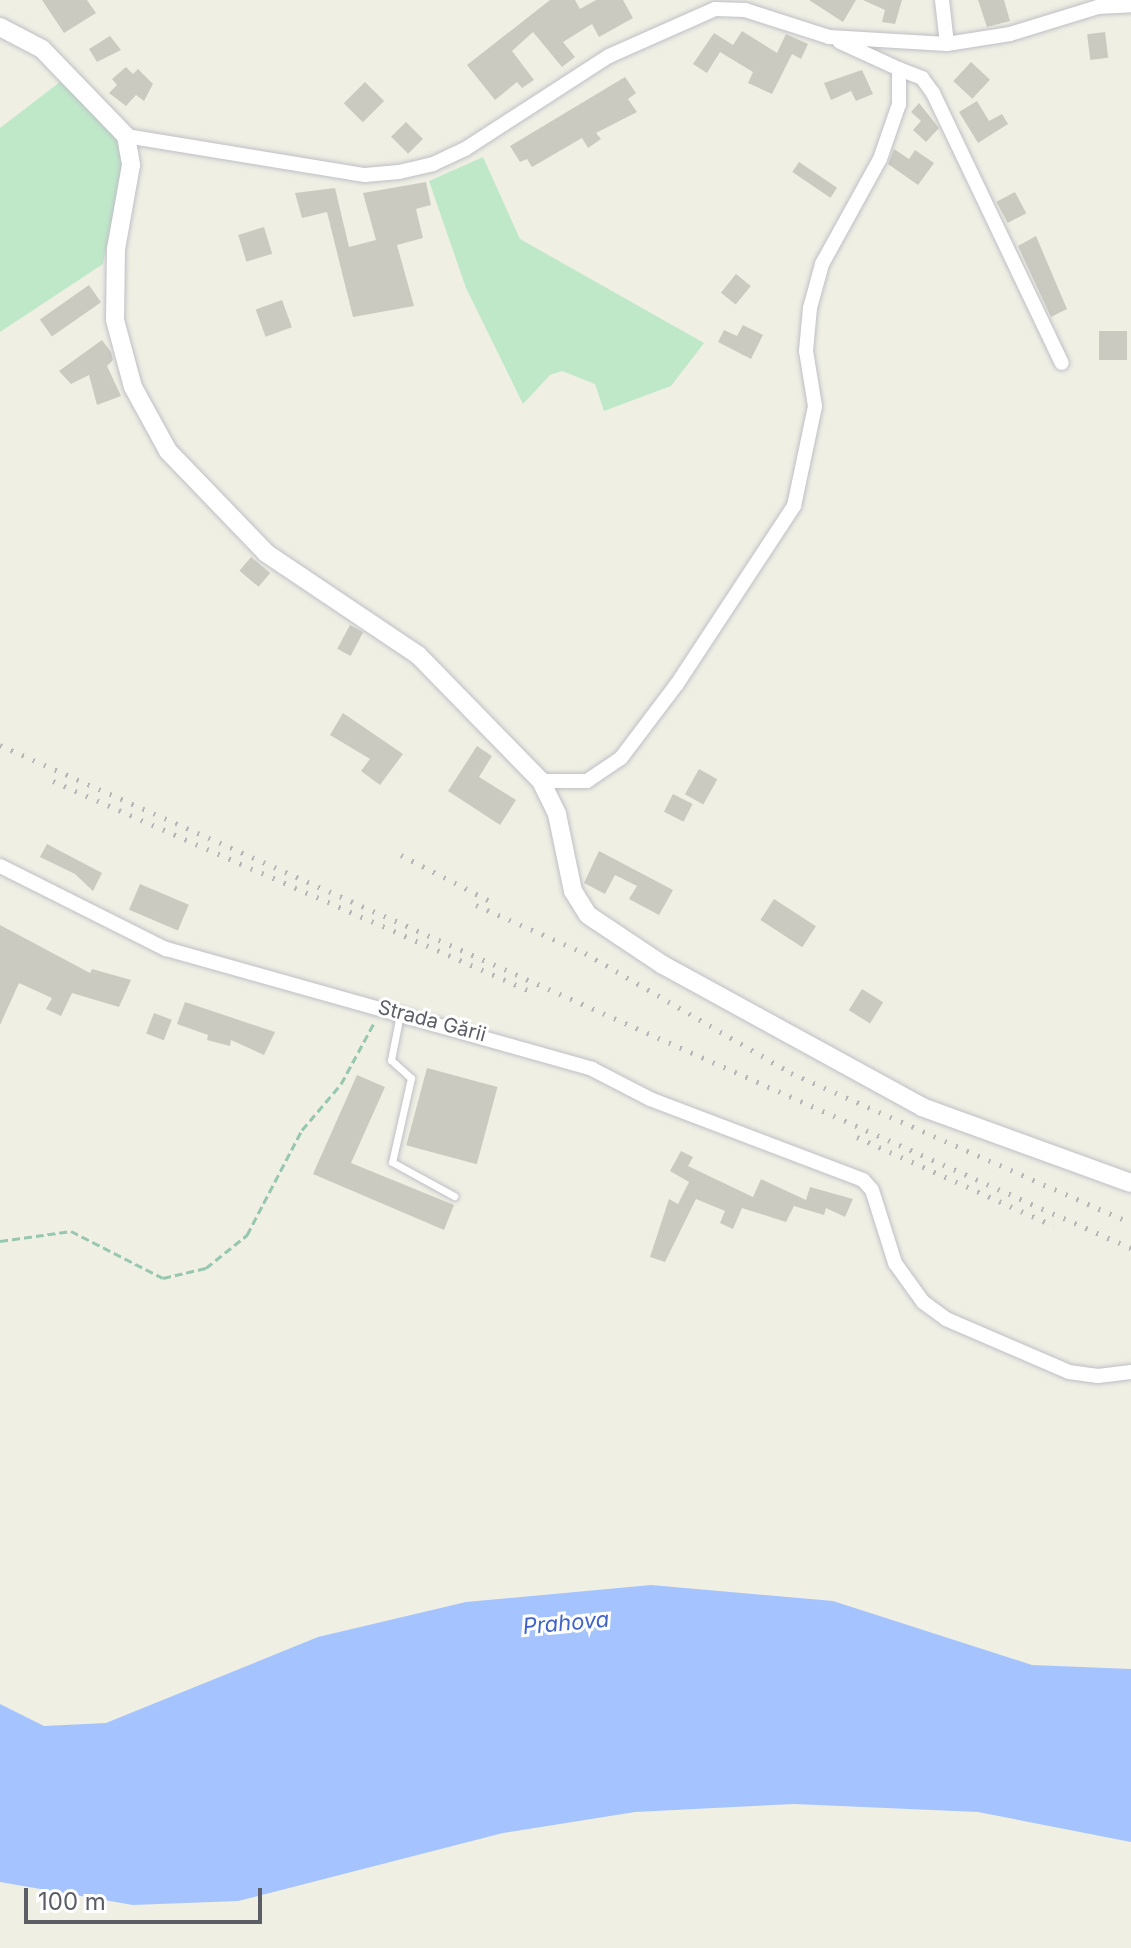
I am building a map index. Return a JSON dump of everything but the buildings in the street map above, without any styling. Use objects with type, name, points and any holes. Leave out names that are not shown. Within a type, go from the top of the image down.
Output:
[{"type":"street","points":[[942,0],[947,44]]},
{"type":"street","points":[[829,37],[947,44],[1010,34],[1058,16],[1114,2],[1131,5]]},
{"type":"street","points":[[126,136],[365,175],[399,172],[433,164],[465,149],[609,56],[718,4],[745,10],[829,37],[922,78],[933,93],[1062,363]]},
{"type":"street","points":[[0,27],[42,49],[126,136],[131,165],[116,249],[115,320],[133,387],[168,451],[266,553],[418,655],[541,781],[554,805],[580,904],[598,924],[663,965],[922,1107],[1131,1183]]},
{"type":"street","points":[[541,781],[587,781],[621,758],[794,506],[815,406],[806,351],[810,308],[822,264],[880,159],[899,104],[899,69]]},
{"type":"street","name":"Strada Gării","points":[[1,870],[166,949],[400,1011],[592,1069],[650,1099],[863,1180],[872,1190],[895,1263],[923,1302],[946,1319],[1069,1372],[1098,1376],[1131,1372]]},
{"type":"lane","points":[[400,1011],[391,1060],[411,1078],[392,1162],[454,1196]]},
{"type":"path","points":[[0,1241],[71,1231],[163,1278],[206,1268],[247,1235],[302,1130],[341,1084],[383,1007]]},
{"type":"green space","points":[[60,82],[122,140],[125,158],[103,264],[0,332],[0,128]]},
{"type":"green space","points":[[483,157],[520,239],[704,343],[671,386],[604,411],[595,384],[562,371],[550,375],[523,404],[466,288],[429,181]]},
{"type":"water","name":"Prahova","points":[[651,1585],[833,1601],[1032,1665],[1131,1669],[1131,1842],[978,1812],[794,1804],[635,1812],[503,1833],[238,1901],[133,1905],[0,1882],[0,1704],[44,1726],[106,1723],[318,1637],[466,1602]]},
{"type":"railway","points":[[0,745],[1131,1248]]},
{"type":"railway","points":[[53,781],[532,992]]},
{"type":"railway","points":[[401,855],[494,903]]},
{"type":"railway","points":[[476,905],[585,953],[791,1073],[1131,1223]]},
{"type":"railway","points":[[857,1137],[1054,1226]]}]
